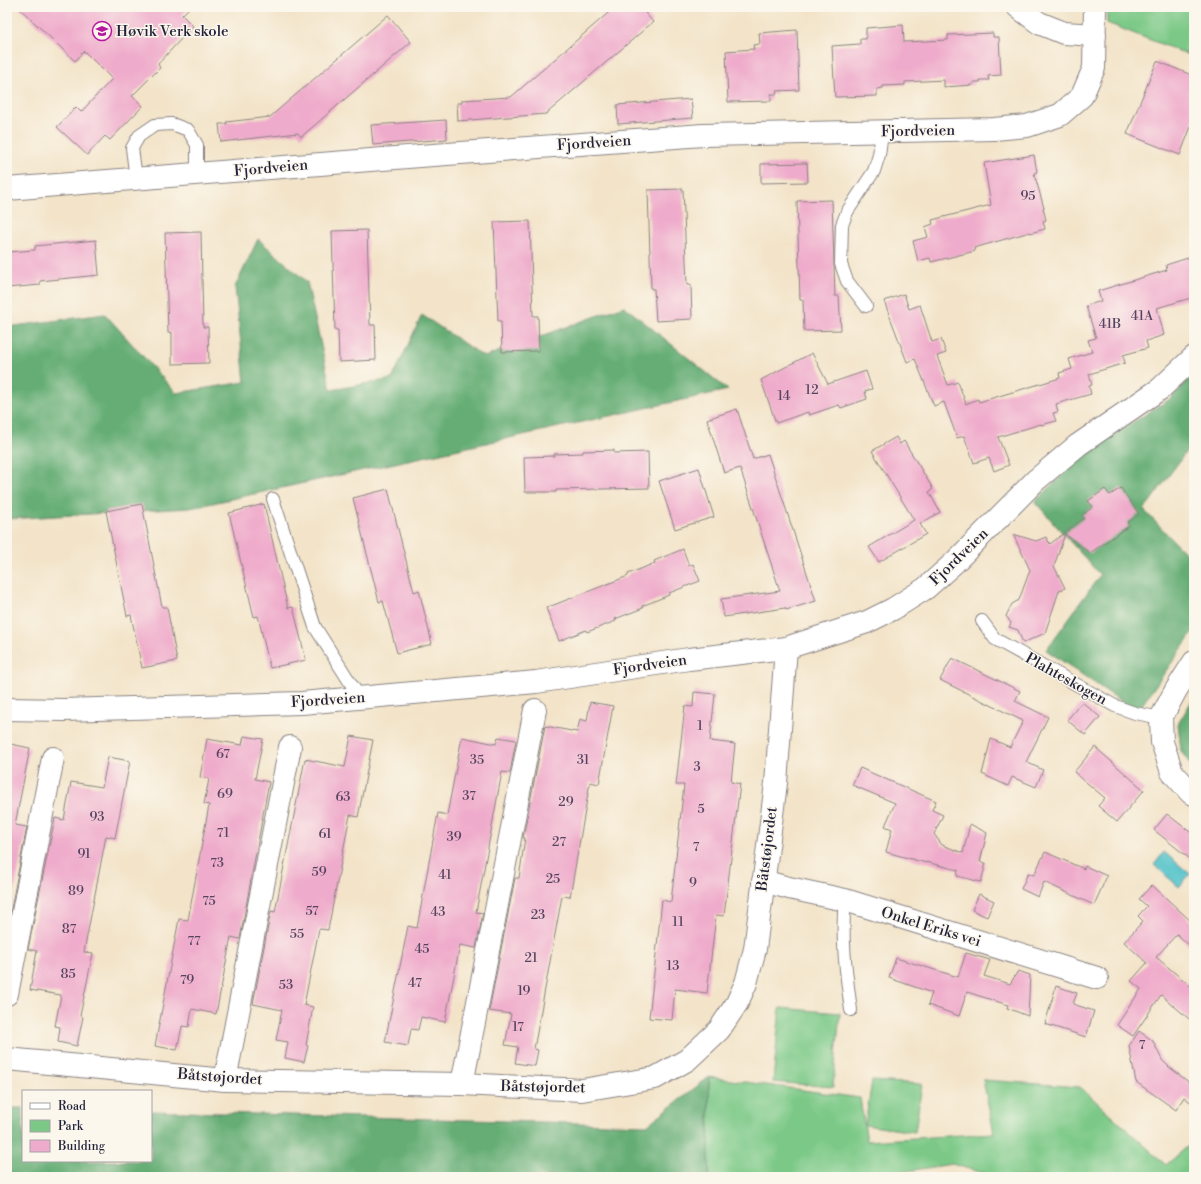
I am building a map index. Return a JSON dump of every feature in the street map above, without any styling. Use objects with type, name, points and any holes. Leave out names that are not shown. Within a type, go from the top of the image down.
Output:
[{"type":"street","points":[[1018,7],[1039,23],[1064,33],[1095,35]]},
{"type":"street","name":"Fjordveien","points":[[7,189],[703,135],[994,129],[1027,126],[1060,115],[1082,96],[1094,68],[1095,7]]},
{"type":"street","name":"Fjordveien","points":[[7,709],[64,710],[302,703],[536,682],[689,659],[786,648],[867,622],[893,609],[926,588],[955,562],[1036,480],[1078,445],[1160,389],[1194,357]]},
{"type":"street","name":"Båtstøjordet","points":[[7,1059],[225,1080],[462,1084],[582,1090],[655,1078],[687,1060],[719,1030],[737,1004],[746,983],[755,949],[776,783],[786,648]]},
{"type":"street","points":[[1194,662],[1176,690],[1161,718],[1162,742],[1172,772],[1191,793],[1194,794]]},
{"type":"street","points":[[462,1084],[535,710]]},
{"type":"street","points":[[225,1080],[290,747]]},
{"type":"street","points":[[7,994],[53,758]]},
{"type":"street","name":"Onkel Eriks vei","points":[[764,881],[846,900],[1097,978]]},
{"type":"lane","points":[[136,179],[132,148],[139,136],[155,125],[172,124],[188,130],[197,145],[197,174]]},
{"type":"lane","points":[[866,306],[846,281],[841,264],[842,225],[848,212],[874,171],[879,155],[882,132]]},
{"type":"lane","points":[[274,499],[315,627],[360,698]]},
{"type":"lane","name":"Plahteskogen","points":[[982,621],[995,639],[1094,695],[1115,706],[1135,713],[1161,718]]},
{"type":"lane","points":[[846,900],[843,918],[843,955],[851,1010]]},
{"type":"green space","points":[[1107,7],[1194,7],[1194,57],[1107,23]]},
{"type":"green space","points":[[258,239],[307,282],[331,390],[392,379],[422,315],[484,357],[624,306],[728,390],[190,508],[7,519],[7,327],[105,314],[176,393],[245,382],[235,287]]},
{"type":"green space","points":[[1194,374],[1194,441],[1144,510],[1194,562],[1194,631],[1137,712],[1046,650],[1100,575],[1035,502],[1083,454],[1170,399]]},
{"type":"green space","points":[[1194,697],[1194,770],[1181,751],[1178,724]]},
{"type":"green space","points":[[780,1008],[840,1013],[833,1087],[773,1082]]},
{"type":"green space","points":[[709,1077],[860,1098],[867,1141],[994,1133],[983,1080],[1080,1087],[1166,1165],[1194,1141],[1194,1177],[997,1177],[952,1164],[870,1177],[709,1177]]},
{"type":"green space","points":[[709,1077],[709,1177],[7,1177],[7,1108],[22,1108],[22,1162],[152,1162],[152,1111],[647,1125]]},
{"type":"green space","points":[[872,1081],[922,1084],[915,1132],[865,1125]]},
{"type":"water","points":[[1164,852],[1190,874],[1179,887],[1154,865]]},
{"type":"building","points":[[18,7],[190,7],[182,15],[193,26],[158,64],[160,68],[132,96],[143,106],[110,140],[105,136],[87,155],[57,127],[76,107],[81,112],[112,79],[84,51],[75,61]]},
{"type":"building","points":[[615,7],[640,7],[653,22],[546,114],[458,121],[457,103],[462,103],[462,100],[511,97]]},
{"type":"building","points":[[388,15],[411,42],[301,137],[298,133],[221,142],[219,124],[270,117]]},
{"type":"building","points":[[903,25],[904,42],[948,40],[948,35],[993,33],[993,37],[999,37],[1001,75],[988,76],[989,80],[973,82],[973,85],[944,87],[944,80],[905,82],[905,85],[883,86],[883,88],[877,89],[877,96],[835,97],[832,46],[860,44],[860,39],[866,39],[866,28]]},
{"type":"building","points":[[797,30],[799,90],[776,91],[777,94],[771,94],[771,101],[728,102],[726,51],[754,49],[753,45],[760,44],[759,33]]},
{"type":"building","points":[[1157,61],[1194,76],[1194,119],[1180,155],[1127,134]]},
{"type":"building","points":[[691,99],[693,118],[618,124],[617,105]]},
{"type":"building","points":[[446,120],[447,139],[373,145],[371,125]]},
{"type":"building","points":[[1034,155],[1037,172],[1034,173],[1044,208],[1046,220],[1043,221],[1045,229],[974,248],[975,251],[931,262],[930,258],[918,261],[913,241],[928,237],[925,227],[933,224],[932,220],[991,205],[984,163]]},
{"type":"building","points":[[807,163],[808,182],[761,183],[761,164]]},
{"type":"building","points":[[683,189],[687,285],[691,285],[692,319],[656,321],[654,289],[651,289],[648,190]]},
{"type":"building","points":[[832,200],[835,296],[839,296],[841,330],[804,331],[803,300],[800,300],[797,201]]},
{"type":"building","points":[[530,221],[533,316],[538,316],[539,351],[502,352],[501,321],[498,321],[494,222]]},
{"type":"building","points":[[367,230],[370,325],[375,325],[376,360],[339,362],[338,330],[335,330],[332,231]]},
{"type":"building","points":[[201,232],[203,327],[208,327],[209,363],[172,364],[172,332],[168,333],[165,233]]},
{"type":"building","points":[[96,240],[99,275],[40,281],[40,285],[7,288],[7,252],[35,250],[35,246]]},
{"type":"building","points":[[1194,256],[1194,297],[1157,308],[1164,335],[1146,341],[1148,348],[1123,355],[1125,363],[1089,374],[1092,385],[1089,386],[1091,394],[1056,404],[1058,412],[1053,413],[1056,421],[998,437],[1009,465],[994,471],[989,458],[974,463],[964,436],[957,438],[944,402],[934,406],[915,359],[907,362],[884,301],[904,294],[909,309],[920,305],[932,342],[941,339],[946,353],[937,356],[948,385],[958,382],[966,404],[978,399],[979,402],[1060,378],[1059,373],[1072,369],[1069,359],[1092,352],[1088,340],[1096,338],[1086,306],[1101,301],[1098,291],[1167,270],[1166,265]]},
{"type":"building","points":[[812,353],[828,384],[866,371],[872,389],[865,391],[867,399],[841,408],[839,405],[809,415],[808,412],[776,423],[761,380]]},
{"type":"building","points":[[737,409],[753,459],[768,454],[816,601],[786,610],[785,608],[724,617],[721,599],[780,591],[740,468],[724,473],[707,419]]},
{"type":"building","points":[[896,437],[900,444],[904,441],[933,489],[929,492],[940,512],[920,524],[926,534],[879,562],[869,547],[914,520],[872,451]]},
{"type":"building","points":[[614,450],[614,453],[648,452],[649,488],[525,492],[524,457],[554,456],[554,454],[583,453],[583,451]]},
{"type":"building","points":[[699,468],[714,517],[675,529],[659,481]]},
{"type":"building","points":[[1121,488],[1139,514],[1127,523],[1129,526],[1090,553],[1065,534],[1054,566],[1065,588],[1059,591],[1045,633],[1023,643],[1018,630],[1009,627],[1011,623],[1006,616],[1012,604],[1019,600],[1030,570],[1013,534],[1036,541],[1046,537],[1050,544],[1084,518],[1082,515],[1093,507],[1088,501],[1105,489],[1110,495]]},
{"type":"building","points":[[388,489],[414,592],[419,590],[432,644],[397,653],[383,601],[379,602],[353,498]]},
{"type":"building","points":[[142,504],[162,607],[167,607],[177,661],[142,668],[131,615],[127,616],[106,511]]},
{"type":"building","points":[[264,504],[288,608],[293,607],[306,660],[270,668],[258,616],[254,617],[229,513]]},
{"type":"building","points":[[683,549],[689,566],[693,564],[700,581],[669,593],[669,595],[642,606],[643,608],[615,619],[616,621],[587,632],[586,630],[559,641],[546,608],[628,576],[628,574],[655,563],[654,561]]},
{"type":"building","points":[[952,658],[1020,691],[1015,701],[1048,717],[1026,762],[1043,770],[1036,787],[1012,777],[1008,786],[982,774],[991,739],[1010,747],[1023,721],[940,680]]},
{"type":"building","points":[[694,692],[715,694],[710,741],[735,744],[731,782],[740,784],[724,916],[716,915],[707,993],[675,989],[672,1020],[649,1018],[662,900],[671,902],[684,785],[676,785],[685,706],[693,707]]},
{"type":"building","points":[[590,702],[613,706],[599,784],[590,782],[570,897],[562,896],[534,1049],[538,1050],[535,1066],[515,1063],[518,1047],[505,1045],[511,1014],[489,1011],[515,878],[519,878],[525,838],[523,838],[545,726],[577,732],[580,719],[587,721]]},
{"type":"building","points":[[1082,702],[1100,717],[1085,735],[1067,720]]},
{"type":"building","points":[[244,736],[263,739],[255,779],[269,782],[240,939],[231,937],[216,1014],[192,1009],[189,1027],[182,1026],[177,1050],[155,1046],[179,919],[188,920],[209,805],[204,804],[209,779],[200,777],[207,739],[242,745]]},
{"type":"building","points":[[351,736],[373,740],[358,817],[350,815],[328,930],[319,929],[304,1005],[313,1007],[306,1045],[308,1046],[304,1062],[285,1058],[288,1042],[276,1040],[282,1010],[253,1004],[271,911],[275,912],[305,759],[345,767]]},
{"type":"building","points":[[462,737],[496,744],[498,737],[516,740],[510,773],[502,772],[476,912],[483,913],[476,948],[460,945],[445,1022],[421,1017],[418,1030],[411,1029],[408,1046],[385,1042],[408,926],[417,928],[438,813],[447,815]]},
{"type":"building","points":[[10,744],[30,748],[15,825],[27,827],[7,929],[7,763]]},
{"type":"building","points":[[1095,747],[1144,790],[1117,822],[1098,806],[1105,798],[1074,772]]},
{"type":"building","points":[[108,757],[130,761],[115,838],[106,836],[84,952],[93,953],[80,1016],[83,1017],[77,1046],[58,1042],[60,1027],[55,1026],[61,995],[30,990],[37,951],[28,949],[55,818],[64,820],[71,782],[102,787]]},
{"type":"building","points":[[860,768],[936,801],[932,810],[943,815],[934,834],[942,845],[963,853],[970,824],[987,833],[980,862],[986,863],[981,882],[957,876],[958,870],[886,852],[892,829],[885,826],[895,803],[852,785]]},
{"type":"building","points":[[1167,814],[1194,835],[1194,862],[1154,830]]},
{"type":"building","points":[[1045,852],[1084,869],[1085,866],[1107,876],[1094,905],[1044,882],[1038,897],[1021,889],[1028,873],[1034,875]]},
{"type":"building","points":[[1152,885],[1194,924],[1194,950],[1177,934],[1156,957],[1194,989],[1194,1023],[1161,995],[1133,1036],[1117,1025],[1141,989],[1131,981],[1147,963],[1124,942],[1143,921],[1138,916],[1147,906],[1139,899]]},
{"type":"building","points":[[979,894],[994,901],[987,917],[972,910]]},
{"type":"building","points":[[966,953],[990,960],[984,976],[1010,984],[1018,971],[1030,975],[1028,1016],[1007,1008],[1008,1005],[967,992],[959,1016],[928,1005],[932,993],[889,978],[896,958],[958,977]]},
{"type":"building","points":[[1056,986],[1077,993],[1073,1004],[1094,1011],[1086,1037],[1045,1024]]},
{"type":"building","points":[[1139,1031],[1153,1041],[1162,1060],[1169,1067],[1194,1086],[1194,1105],[1184,1097],[1176,1110],[1136,1082],[1129,1046]]},
{"type":"place","name":"Høvik Verk skole","points":[[102,31]]}]
